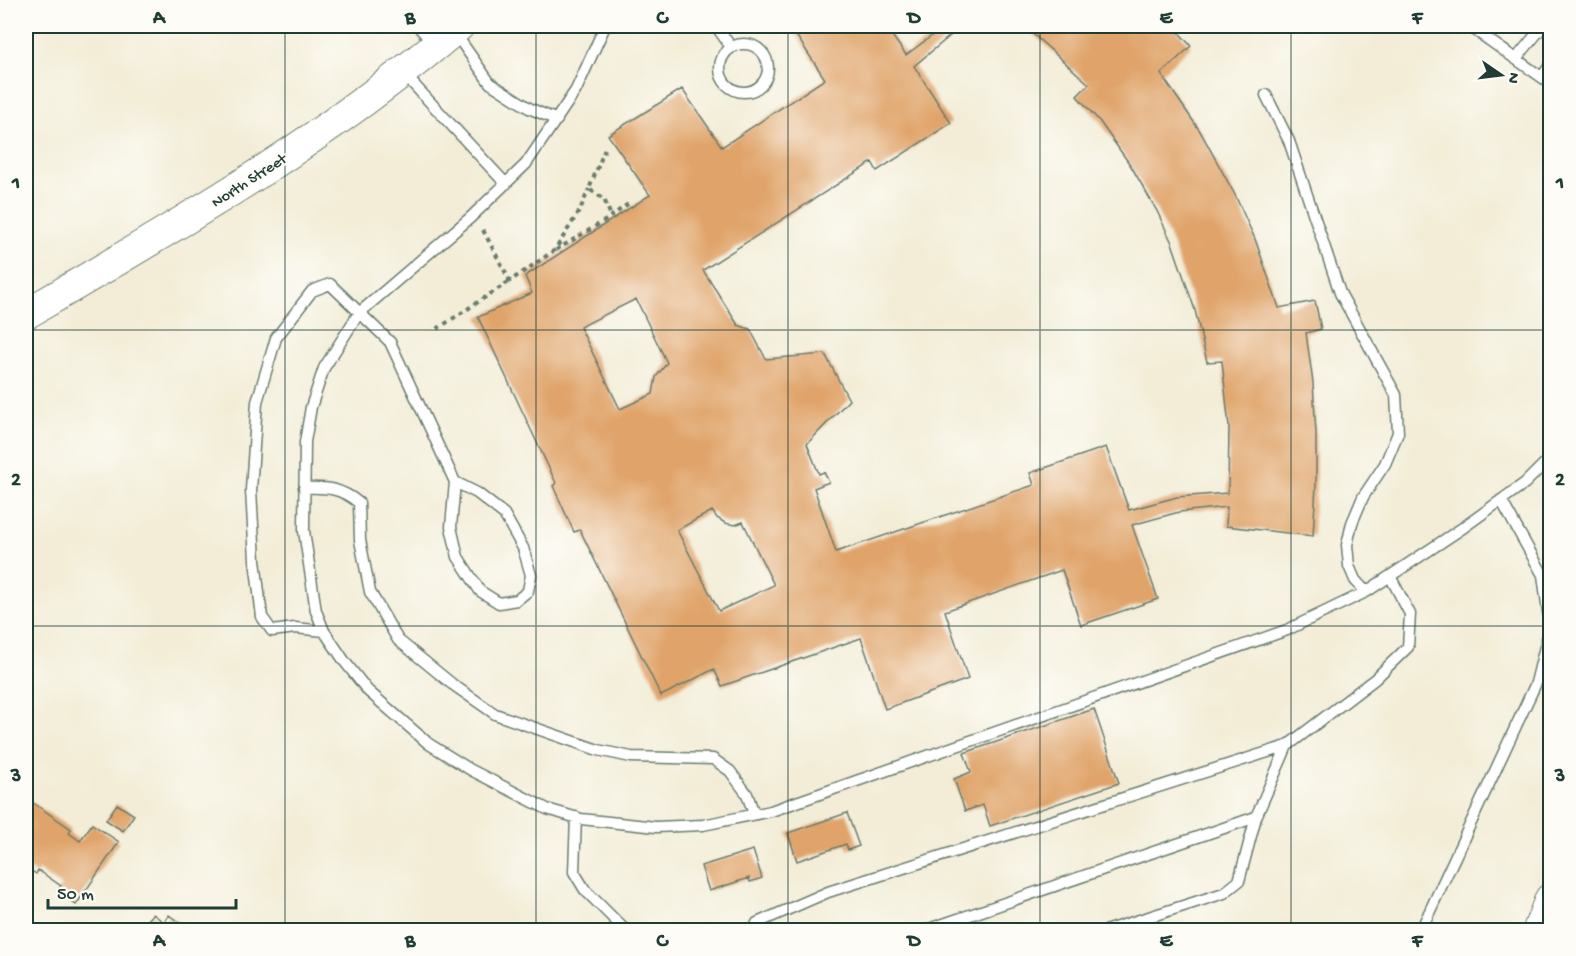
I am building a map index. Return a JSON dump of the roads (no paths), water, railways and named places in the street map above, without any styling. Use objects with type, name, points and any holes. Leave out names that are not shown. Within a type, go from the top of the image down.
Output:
[{"type":"main road","name":"North Street","points":[[26,314],[167,232],[302,144],[401,72],[441,32]]},
{"type":"main road","points":[[1538,930],[1551,899]]},
{"type":"lane","points":[[605,26],[576,90],[526,164],[475,213],[359,313],[324,368],[311,407],[305,442],[304,531],[310,582],[316,611],[324,631],[368,691],[429,744],[512,792],[547,809],[576,817],[627,825],[656,826],[703,825],[771,811],[1287,630],[1366,592],[1502,500],[1525,483],[1551,458]]},
{"type":"lane","points":[[716,26],[731,47]]},
{"type":"lane","points":[[1469,26],[1546,80],[1551,65]]},
{"type":"lane","points":[[1516,59],[1543,26]]},
{"type":"lane","points":[[441,32],[490,83],[529,108],[557,120]]},
{"type":"lane","points":[[738,44],[754,46],[765,56],[767,72],[760,86],[746,92],[731,88],[725,83],[720,68],[725,53],[731,47],[738,44]]},
{"type":"lane","points":[[401,72],[506,184]]},
{"type":"lane","points":[[1266,95],[1289,141],[1340,293],[1396,395],[1398,434],[1385,464],[1363,497],[1352,523],[1347,545],[1349,566],[1355,580],[1366,592]]},
{"type":"lane","points":[[324,631],[295,628],[272,631],[262,617],[255,560],[251,490],[257,402],[276,338],[312,291],[330,284],[390,342],[455,482],[451,527],[458,557],[480,591],[499,603],[517,600],[528,591],[531,574],[523,548],[504,514],[477,493],[455,482]]},
{"type":"lane","points":[[304,488],[324,487],[347,493],[359,503],[360,540],[370,592],[398,640],[452,684],[495,714],[598,750],[631,758],[713,759],[730,771],[747,794],[754,814]]},
{"type":"lane","points":[[1421,930],[1536,683],[1550,626],[1543,575],[1502,500]]},
{"type":"lane","points":[[754,930],[757,923],[828,892],[1287,746],[1376,679],[1408,647],[1410,614],[1390,576]]},
{"type":"lane","points":[[1108,930],[1224,893],[1239,881],[1256,817],[1287,746]]},
{"type":"lane","points":[[576,817],[574,872],[585,890],[625,930]]},
{"type":"lane","points":[[926,930],[1256,817]]}]
